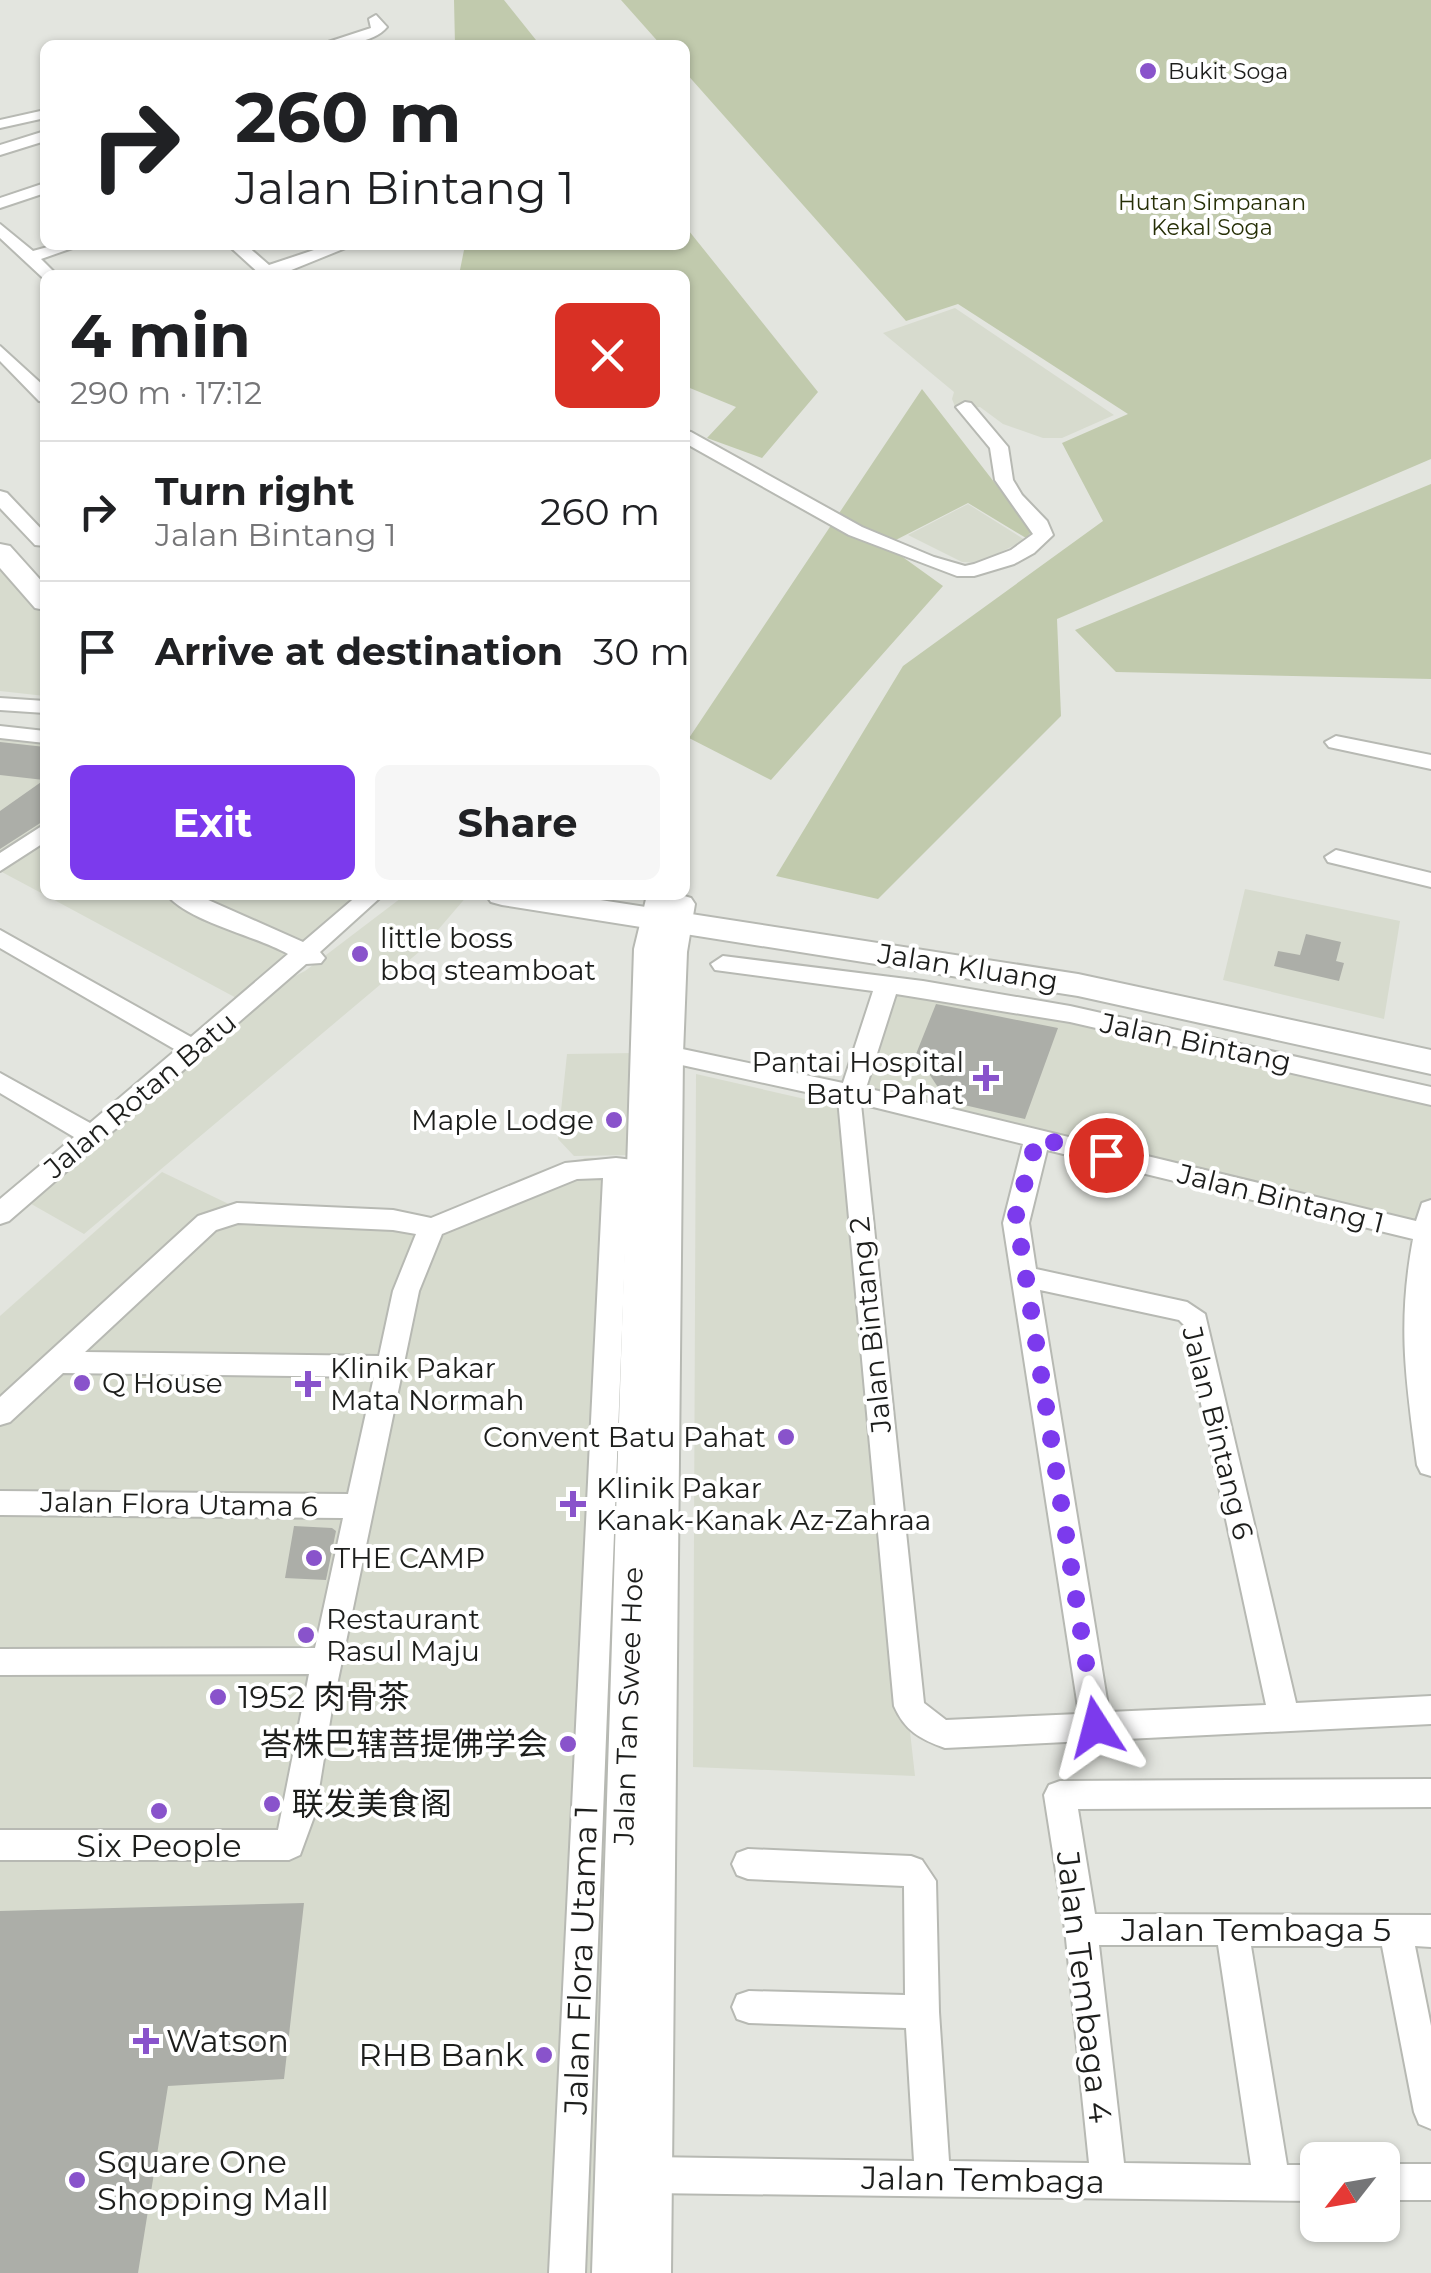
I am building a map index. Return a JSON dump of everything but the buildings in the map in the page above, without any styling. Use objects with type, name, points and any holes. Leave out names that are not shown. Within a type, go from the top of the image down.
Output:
[{"type":"highway","points":[[0,522],[29,554],[40,587]]},
{"type":"highway","points":[[528,900],[580,910],[622,924],[664,925]]},
{"type":"highway","name":"Jalan Kluang","points":[[631,900],[664,925],[712,935],[744,932],[1078,985],[1431,1062]]},
{"type":"highway","name":"Jalan Kluang","points":[[664,925],[1024,952],[1161,979],[1431,1042]]},
{"type":"main road","name":"Jalan Tan Swee Hoe","points":[[649,2273],[668,1054],[664,925]]},
{"type":"main road","name":"Jalan Tan Swee Hoe","points":[[614,2273],[630,1168],[664,925]]},
{"type":"street","points":[[344,40],[376,31],[380,26],[376,20]]},
{"type":"street","points":[[0,124],[40,115]]},
{"type":"street","points":[[0,150],[40,138]]},
{"type":"street","points":[[0,203],[40,190]]},
{"type":"street","points":[[0,229],[44,270]]},
{"type":"street","points":[[30,257],[55,250]]},
{"type":"street","points":[[242,250],[265,270]]},
{"type":"street","points":[[277,270],[331,250]]},
{"type":"street","points":[[0,351],[40,392]]},
{"type":"street","points":[[690,439],[846,528],[964,572],[983,569],[1036,544],[1044,535],[1004,480],[998,447],[964,407]]},
{"type":"street","points":[[0,497],[29,554]]},
{"type":"street","points":[[0,704],[40,707]]},
{"type":"street","points":[[0,732],[40,736]]},
{"type":"street","points":[[1336,742],[1431,762]]},
{"type":"street","points":[[0,864],[40,835]]},
{"type":"street","points":[[1336,857],[1431,880]]},
{"type":"street","points":[[188,900],[250,931],[256,942],[297,963]]},
{"type":"street","name":"Jalan Rotan Batu","points":[[0,1214],[366,900]]},
{"type":"street","name":"Jalan Rotan Batu","points":[[297,963],[383,900]]},
{"type":"street","points":[[0,938],[194,1049]]},
{"type":"street","name":"Jalan Bintang","points":[[723,964],[887,984],[1070,1014],[1431,1096]]},
{"type":"street","name":"Jalan Bintang 2","points":[[887,984],[851,1093],[850,1126],[909,1706],[914,1717],[928,1728],[945,1734],[1096,1727]]},
{"type":"street","name":"Jalan Bintang 1","points":[[668,1054],[1429,1222]]},
{"type":"street","points":[[0,1082],[92,1136]]},
{"type":"street","points":[[1037,1138],[1016,1214],[1096,1727],[1431,1710]]},
{"type":"street","points":[[0,1414],[207,1222],[237,1213],[393,1220],[432,1228],[574,1170],[630,1168]]},
{"type":"street","name":"Jalan Flora Utama 1","points":[[567,2273],[630,1168]]},
{"type":"street","points":[[1429,1222],[1416,1293],[1415,1345],[1431,1465]]},
{"type":"street","points":[[0,1845],[289,1845],[299,1814],[326,1661],[406,1291],[432,1228]]},
{"type":"street","name":"Jalan Bintang 6","points":[[1024,1276],[1187,1312],[1196,1321],[1284,1718]]},
{"type":"street","points":[[56,1362],[390,1366]]},
{"type":"street","name":"Jalan Flora Utama 6","points":[[0,1503],[358,1506]]},
{"type":"street","points":[[0,1662],[326,1661]]},
{"type":"street","name":"Jalan Tembaga 4","points":[[1109,2182],[1081,1928],[1059,1803],[1062,1794],[1431,1794]]},
{"type":"street","points":[[748,1864],[911,1871],[923,1887],[922,2012],[933,2178]]},
{"type":"street","name":"Jalan Tembaga 5","points":[[1081,1928],[1431,1931]]},
{"type":"street","points":[[1232,1930],[1272,2184]]},
{"type":"street","points":[[1395,1930],[1431,2112]]},
{"type":"street","points":[[749,2007],[922,2012]]},
{"type":"street","name":"Jalan Tembaga","points":[[649,2175],[1300,2183]]},
{"type":"street","points":[[1400,2182],[1431,2182]]},
{"type":"shaded area","points":[[955,308],[1114,415],[1062,438],[1043,438],[1003,424],[980,407],[956,409],[954,392],[883,333]]},
{"type":"shaded area","points":[[968,504],[1025,540],[979,563],[962,562],[908,535]]},
{"type":"shaded area","points":[[0,558],[40,603],[40,695],[0,691]]},
{"type":"shaded area","points":[[0,728],[40,731],[40,830],[0,858]]},
{"type":"shaded area","points":[[40,833],[40,892],[0,871],[0,862]]},
{"type":"shaded area","points":[[1245,889],[1400,921],[1384,1019],[1223,980]]},
{"type":"shaded area","points":[[54,900],[356,900],[240,1000]]},
{"type":"shaded area","points":[[398,900],[464,900],[419,952],[84,1234],[26,1201],[287,980],[305,971]]},
{"type":"shaded area","points":[[882,979],[1431,1091],[1431,1239],[844,1096]]},
{"type":"shaded area","points":[[635,1053],[634,1155],[574,1156],[558,1139],[567,1054]]},
{"type":"shaded area","name":"Convent Batu Pahat","points":[[696,1074],[840,1107],[915,1776],[693,1767]]},
{"type":"shaded area","points":[[585,1158],[640,1158],[605,2273],[0,2273],[0,1316],[162,1172],[235,1207],[447,1217]]},
{"type":"green space","points":[[454,0],[504,0],[536,40],[455,40]]},
{"type":"green space","name":"Hutan Simpanan Kekal Soga","points":[[621,0],[1431,0],[1431,459],[1057,619],[1061,716],[878,899],[776,876],[903,666],[1103,521],[1062,443],[1128,414],[958,304],[906,321],[690,78],[690,40],[657,40]]},
{"type":"green space","points":[[690,232],[818,392],[762,458],[707,438],[736,407],[690,388],[690,270],[460,270],[464,250],[690,250]]},
{"type":"green space","points":[[922,389],[1032,531],[1026,538],[968,503],[886,545],[943,586],[771,780],[690,737]]},
{"type":"green space","points":[[1431,484],[1431,679],[1116,672],[1075,630]]},
{"type":"place","name":"Bukit Soga","points":[[1148,71]]},
{"type":"place","name":"little boss bbq steamboat","points":[[360,954]]},
{"type":"place","name":"Pantai Hospital Batu Pahat","points":[[986,1078]]},
{"type":"place","name":"Maple Lodge","points":[[614,1120]]},
{"type":"place","name":"Q House","points":[[82,1383]]},
{"type":"place","name":"Klinik Pakar Mata Normah","points":[[308,1384]]},
{"type":"place","name":"Convent Batu Pahat","points":[[786,1437]]},
{"type":"place","name":"Klinik Pakar Kanak-Kanak Az-Zahraa","points":[[573,1504]]},
{"type":"place","name":"THE CAMP","points":[[314,1558]]},
{"type":"place","name":"Restaurant Rasul Maju","points":[[306,1635]]},
{"type":"place","name":"1952 肉骨茶","points":[[218,1697]]},
{"type":"place","name":"峇株巴辖菩提佛学会","points":[[568,1744]]},
{"type":"place","name":"联发美食阁","points":[[272,1804]]},
{"type":"place","name":"Six People","points":[[159,1811]]},
{"type":"place","name":"Watson","points":[[146,2041]]},
{"type":"place","name":"RHB Bank","points":[[544,2055]]},
{"type":"place","name":"Square One Shopping Mall","points":[[77,2180]]},
{"type":"route","points":[[1096,1727],[1016,1214],[1037,1138],[1106,1155]]}]
